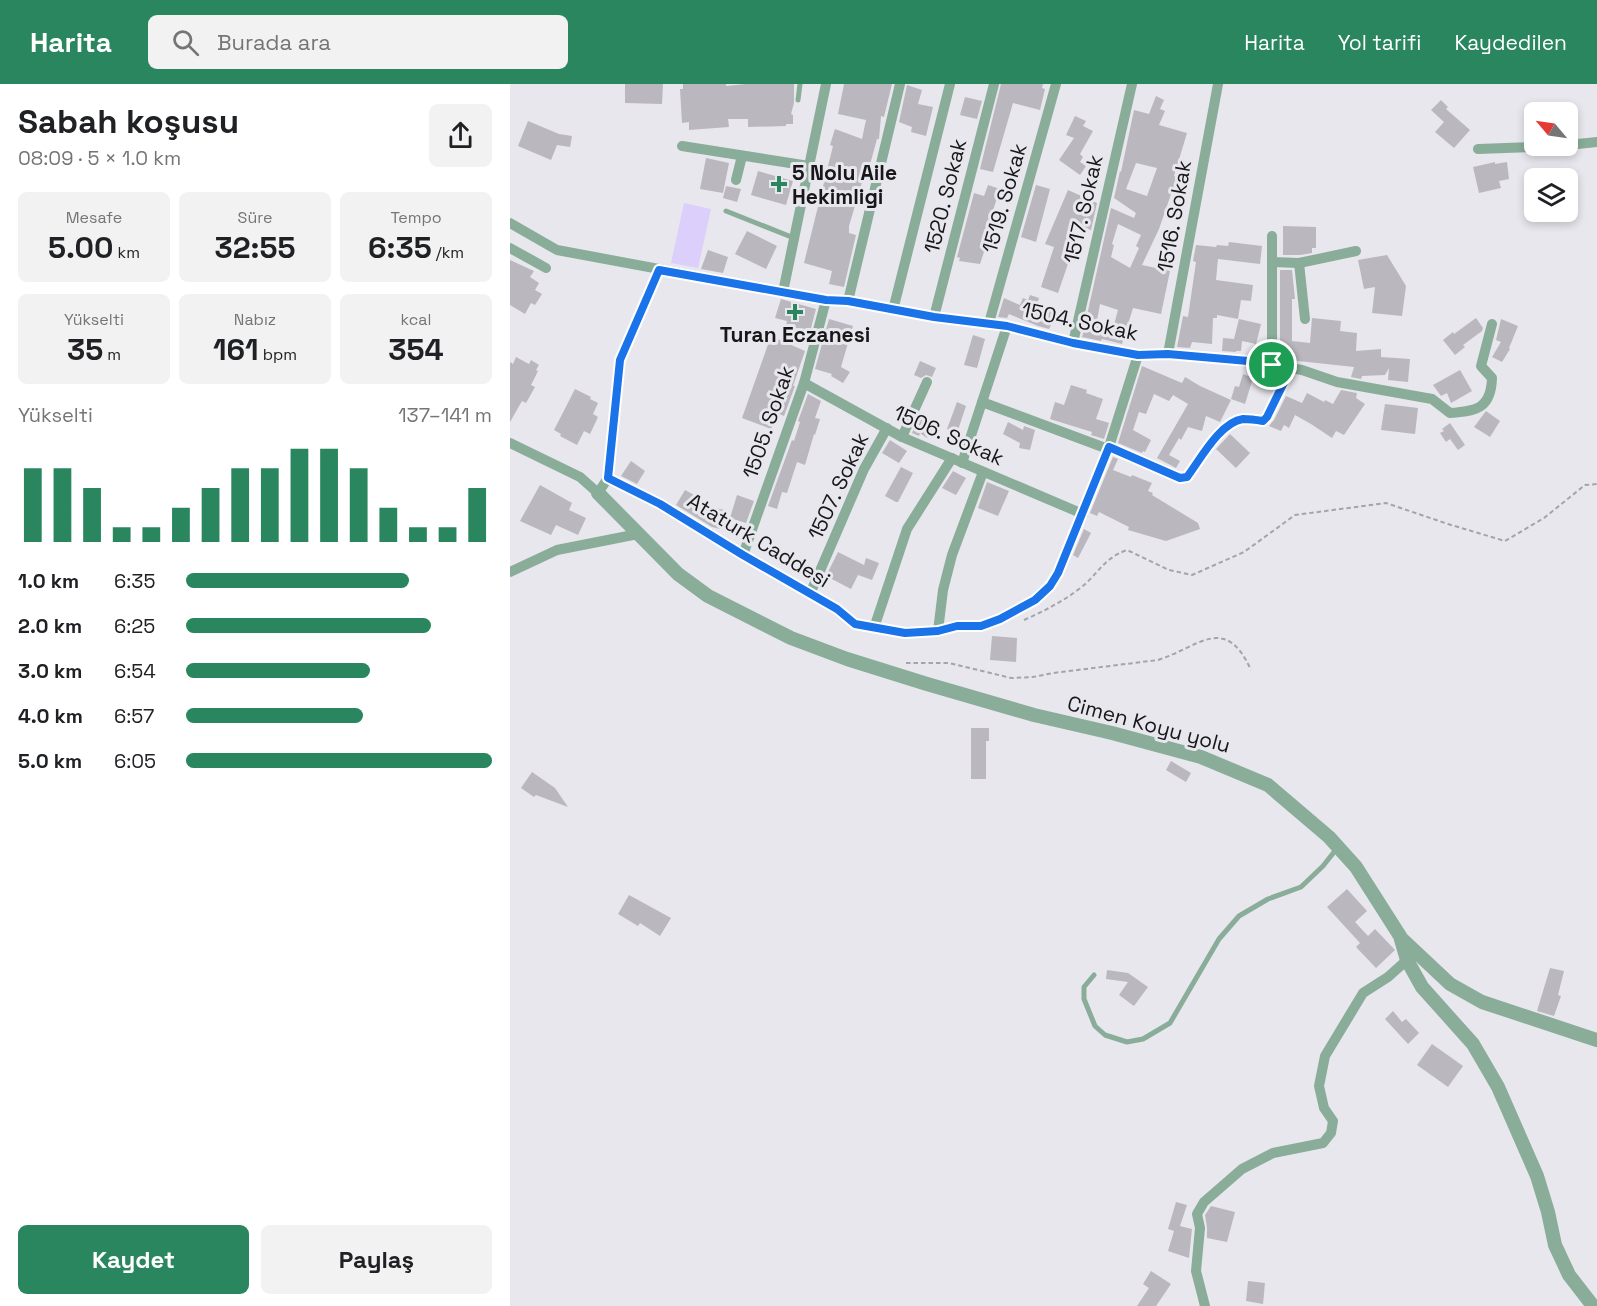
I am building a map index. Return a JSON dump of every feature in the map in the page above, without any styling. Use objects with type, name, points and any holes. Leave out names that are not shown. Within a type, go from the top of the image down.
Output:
[{"type":"street","points":[[783,292],[826,84]]},
{"type":"street","points":[[848,301],[900,84]]},
{"type":"street","points":[[893,310],[950,84]]},
{"type":"street","name":"1520. Sokak","points":[[934,317],[994,84]]},
{"type":"street","name":"1519. Sokak","points":[[989,323],[1056,84]]},
{"type":"street","name":"1517. Sokak","points":[[1073,343],[1132,84]]},
{"type":"street","name":"1516. Sokak","points":[[1168,354],[1218,84]]},
{"type":"street","points":[[1578,144],[1597,142]]},
{"type":"street","points":[[682,146],[809,166]]},
{"type":"street","points":[[1478,148],[1524,147]]},
{"type":"street","points":[[736,180],[741,156]]},
{"type":"street","name":"1504. Sokak","points":[[510,223],[557,250],[826,300],[848,301],[934,317],[1007,326],[1073,343],[1138,355],[1168,354],[1302,370],[1336,382],[1432,399],[1450,413],[1475,410],[1485,403],[1492,388],[1492,378],[1481,366],[1492,324]]},
{"type":"street","points":[[1272,236],[1272,365]]},
{"type":"street","points":[[510,248],[546,268]]},
{"type":"street","points":[[1272,262],[1299,263],[1356,251]]},
{"type":"street","points":[[1299,263],[1305,319]]},
{"type":"street","points":[[510,443],[580,477],[598,493],[608,478],[620,360],[659,270]]},
{"type":"street","name":"1505. Sokak","points":[[743,555],[804,383],[826,300]]},
{"type":"street","points":[[874,628],[907,529],[957,461],[982,402],[1007,326]]},
{"type":"street","name":"Ataturk Caddesi","points":[[608,478],[660,504],[837,609],[855,624],[905,633],[938,631],[957,626],[981,626],[1000,619],[1035,600],[1050,586],[1058,573],[1109,448],[1138,355]]},
{"type":"street","points":[[982,402],[1109,448],[1180,478],[1187,477],[1216,437],[1227,426],[1242,419],[1263,421],[1291,368]]},
{"type":"street","points":[[902,436],[927,382]]},
{"type":"street","name":"1506. Sokak","points":[[804,383],[902,436],[1083,514]]},
{"type":"street","name":"1507. Sokak","points":[[810,594],[864,469],[886,428]]},
{"type":"street","points":[[938,631],[943,590],[952,555],[983,472]]},
{"type":"street","name":"Cimen Koyu yolu","points":[[598,493],[678,574],[708,596],[791,638],[847,659],[927,684],[1034,715],[1201,757],[1268,784],[1329,837],[1356,867],[1400,936],[1407,960],[1422,987],[1473,1044],[1498,1087],[1537,1176],[1555,1245],[1569,1275],[1593,1306]]},
{"type":"street","points":[[510,572],[557,550],[638,534]]},
{"type":"street","points":[[1400,936],[1450,984],[1482,1002],[1597,1041]]},
{"type":"street","points":[[1204,1306],[1196,1271],[1200,1228],[1197,1214],[1204,1202],[1242,1169],[1273,1153],[1323,1143],[1331,1133],[1333,1121],[1324,1108],[1319,1086],[1324,1056],[1364,993],[1388,977],[1407,960]]},
{"type":"lane","points":[[798,100],[800,84]]},
{"type":"lane","points":[[726,212],[794,238]]},
{"type":"lane","points":[[1094,975],[1084,987],[1084,999],[1095,1026],[1105,1035],[1127,1042],[1143,1039],[1170,1023],[1219,939],[1239,916],[1268,899],[1301,886],[1323,866],[1338,847]]},
{"type":"path","points":[[1018,623],[1059,604],[1082,587],[1101,566],[1117,554],[1127,550],[1169,570],[1192,575],[1244,552],[1295,515],[1386,502],[1505,541],[1544,518],[1586,485],[1597,483]]},
{"type":"path","points":[[905,663],[949,663],[1011,678],[1033,677],[1158,660],[1210,638],[1221,638],[1237,646],[1251,670]]},
{"type":"shaded area","points":[[684,203],[711,209],[698,268],[671,263]]},
{"type":"building","points":[[625,84],[663,84],[662,104],[625,103]]},
{"type":"building","points":[[683,84],[726,84],[726,86],[794,84],[794,103],[791,114],[793,124],[748,127],[748,119],[728,119],[729,127],[689,130],[689,122],[682,123],[680,89],[683,89]]},
{"type":"building","points":[[844,84],[892,84],[884,117],[881,116],[879,139],[877,139],[868,172],[866,171],[862,182],[849,226],[849,233],[856,235],[844,287],[829,284],[832,271],[804,263],[833,146],[830,145],[835,129],[862,139],[866,120],[838,114]]},
{"type":"building","points":[[1001,84],[1043,84],[1042,88],[1045,89],[1040,110],[1013,103],[993,172],[980,169]]},
{"type":"building","points":[[907,85],[922,90],[918,104],[933,107],[926,136],[911,132],[912,127],[899,122]]},
{"type":"building","points":[[1156,96],[1164,100],[1160,109],[1165,111],[1159,125],[1187,133],[1174,176],[1177,177],[1159,229],[1142,265],[1170,271],[1161,314],[1133,308],[1122,344],[1082,337],[1111,208],[1134,218],[1136,213],[1114,198],[1134,110],[1149,114]],"holes":[[[1136,163],[1157,168],[1147,196],[1126,189]],[[1118,224],[1141,235],[1136,246],[1139,248],[1130,268],[1111,257],[1114,245],[1112,244]],[[1100,304],[1118,310],[1112,332],[1096,326]]]},
{"type":"building","points":[[965,97],[982,101],[977,119],[960,115]]},
{"type":"building","points":[[1441,100],[1448,107],[1446,109],[1470,130],[1454,148],[1435,132],[1444,122],[1431,110]]},
{"type":"building","points":[[1075,116],[1086,121],[1083,126],[1093,131],[1080,154],[1083,157],[1080,162],[1086,166],[1080,175],[1059,160],[1074,138],[1066,135]]},
{"type":"building","points":[[528,121],[559,134],[572,136],[570,147],[557,145],[551,160],[518,146]]},
{"type":"building","points":[[706,158],[729,163],[723,193],[700,189]]},
{"type":"building","points":[[1495,162],[1495,164],[1507,162],[1509,179],[1499,181],[1501,188],[1479,193],[1473,167]]},
{"type":"building","points":[[758,171],[793,181],[786,205],[751,195]]},
{"type":"building","points":[[988,185],[1000,189],[986,232],[990,234],[980,264],[959,261],[960,258],[957,257],[974,193],[984,196]]},
{"type":"building","points":[[1036,185],[1050,189],[1036,242],[1021,237]]},
{"type":"building","points":[[726,186],[741,189],[737,202],[723,198]]},
{"type":"building","points":[[1068,190],[1097,203],[1091,230],[1077,225],[1076,230],[1071,229],[1061,258],[1069,261],[1058,293],[1041,287],[1054,247],[1045,244]]},
{"type":"building","points":[[1283,226],[1316,227],[1316,248],[1312,248],[1312,253],[1283,255]]},
{"type":"building","points":[[747,231],[777,246],[766,269],[735,254]]},
{"type":"building","points":[[1229,242],[1262,246],[1260,264],[1218,259],[1216,280],[1253,285],[1251,301],[1241,300],[1238,319],[1217,315],[1217,318],[1213,318],[1212,344],[1192,342],[1190,348],[1177,347],[1183,316],[1188,317],[1196,262],[1193,261],[1196,245],[1228,246]]},
{"type":"building","points":[[708,250],[728,257],[723,273],[701,269]]},
{"type":"building","points":[[1387,255],[1406,286],[1402,316],[1372,313],[1375,287],[1364,289],[1358,260]]},
{"type":"building","points":[[510,260],[534,271],[530,277],[539,283],[535,290],[542,294],[535,305],[531,303],[525,314],[510,305]]},
{"type":"building","points":[[1280,270],[1292,270],[1295,299],[1292,299],[1292,341],[1310,343],[1312,318],[1341,321],[1340,331],[1357,333],[1356,351],[1381,349],[1381,357],[1410,359],[1408,382],[1388,380],[1389,368],[1385,375],[1362,376],[1361,379],[1351,377],[1354,367],[1280,359]]},
{"type":"building","points":[[1030,295],[1039,298],[1037,304],[1057,314],[1049,329],[1009,314],[1007,318],[998,317],[1004,298],[1020,305],[1023,298],[1028,300]]},
{"type":"building","points":[[781,299],[816,309],[810,332],[786,325],[787,321],[775,318]]},
{"type":"building","points":[[1476,318],[1483,328],[1482,331],[1463,345],[1465,347],[1455,355],[1443,340]]},
{"type":"building","points":[[829,319],[853,326],[841,367],[850,372],[843,383],[831,376],[832,374],[815,369]]},
{"type":"building","points":[[1239,319],[1261,324],[1256,344],[1242,341],[1241,351],[1222,351],[1223,338],[1234,339]]},
{"type":"building","points":[[1501,319],[1518,326],[1510,349],[1502,362],[1492,357],[1501,342],[1496,340]]},
{"type":"building","points":[[973,335],[985,339],[977,368],[964,365]]},
{"type":"building","points":[[771,336],[805,351],[784,416],[777,413],[771,429],[742,418]]},
{"type":"building","points":[[516,357],[529,364],[531,360],[539,365],[531,385],[535,387],[526,403],[522,401],[510,422],[510,362],[513,364]]},
{"type":"building","points":[[920,361],[936,368],[932,377],[926,375],[921,378],[914,375]]},
{"type":"building","points":[[1142,366],[1182,383],[1185,377],[1231,400],[1220,422],[1206,416],[1202,431],[1188,427],[1181,440],[1179,438],[1169,455],[1180,461],[1176,468],[1157,458],[1188,404],[1173,395],[1169,401],[1154,394],[1146,414],[1139,412],[1133,430],[1151,440],[1145,452],[1142,453],[1118,443]]},
{"type":"building","points":[[1460,370],[1472,391],[1451,403],[1447,393],[1441,396],[1433,385]]},
{"type":"building","points":[[1243,374],[1253,378],[1245,404],[1231,399],[1235,386],[1239,387]]},
{"type":"building","points":[[1071,385],[1087,390],[1086,393],[1103,399],[1096,419],[1109,423],[1104,439],[1091,435],[1092,432],[1050,419],[1055,402],[1064,405]]},
{"type":"building","points":[[575,389],[598,403],[593,414],[598,417],[590,434],[584,431],[577,445],[554,430]]},
{"type":"building","points":[[1341,390],[1357,393],[1356,398],[1365,404],[1344,435],[1336,431],[1332,438],[1295,415],[1289,428],[1284,425],[1281,431],[1269,426],[1286,396],[1302,403],[1307,393],[1333,404]]},
{"type":"building","points":[[808,394],[821,401],[815,418],[820,419],[805,465],[797,462],[787,493],[782,492],[777,509],[768,506],[792,440],[794,441],[800,422],[798,421]]},
{"type":"building","points":[[957,402],[966,406],[957,433],[947,429]]},
{"type":"building","points":[[1385,404],[1418,408],[1415,434],[1381,430]]},
{"type":"building","points":[[1486,411],[1500,421],[1490,437],[1474,427]]},
{"type":"building","points":[[920,419],[936,426],[927,438],[920,433],[919,436],[912,433]]},
{"type":"building","points":[[1008,422],[1023,430],[1024,426],[1035,430],[1030,450],[1019,448],[1020,443],[1003,434]]},
{"type":"building","points":[[1450,423],[1465,445],[1458,450],[1450,439],[1446,442],[1440,433]]},
{"type":"building","points":[[1230,434],[1250,453],[1236,468],[1216,449]]},
{"type":"building","points":[[890,440],[907,451],[899,463],[882,453]]},
{"type":"building","points":[[1113,457],[1118,459],[1113,470],[1152,483],[1148,491],[1153,493],[1152,495],[1198,523],[1200,529],[1166,541],[1128,530],[1129,527],[1099,512],[1097,516],[1090,513]]},
{"type":"building","points":[[631,461],[645,471],[637,484],[621,476]]},
{"type":"building","points":[[901,467],[913,473],[896,502],[885,496]]},
{"type":"building","points":[[953,471],[966,478],[956,495],[942,488]]},
{"type":"building","points":[[987,482],[1009,491],[998,516],[978,508]]},
{"type":"building","points":[[540,485],[572,503],[569,510],[586,518],[578,535],[556,525],[551,535],[520,521]]},
{"type":"building","points":[[685,490],[705,501],[703,505],[724,510],[720,529],[712,527],[676,505]]},
{"type":"building","points":[[737,495],[754,501],[746,523],[730,518]]},
{"type":"building","points":[[1084,529],[1091,533],[1078,558],[1073,555]]},
{"type":"building","points":[[838,552],[864,565],[866,558],[879,563],[872,580],[858,575],[851,589],[826,576]]},
{"type":"building","points":[[992,636],[1017,638],[1016,662],[990,660]]},
{"type":"building","points":[[971,728],[989,728],[989,741],[986,741],[986,779],[971,779]]},
{"type":"building","points":[[1171,761],[1191,773],[1186,782],[1166,770]]},
{"type":"building","points":[[532,772],[555,788],[568,807],[536,795],[534,797],[521,788]]},
{"type":"building","points":[[1347,889],[1367,911],[1355,922],[1368,936],[1375,929],[1395,950],[1376,968],[1356,947],[1360,943],[1327,907]]},
{"type":"building","points":[[629,895],[671,918],[660,936],[640,923],[638,926],[618,914]]},
{"type":"building","points":[[1550,968],[1564,971],[1558,995],[1561,996],[1554,1016],[1537,1011]]},
{"type":"building","points":[[1107,970],[1128,973],[1148,987],[1134,1006],[1119,995],[1128,982],[1106,979]]},
{"type":"building","points":[[1393,1011],[1402,1022],[1406,1019],[1419,1033],[1408,1044],[1385,1019]]},
{"type":"building","points":[[1432,1044],[1463,1066],[1448,1087],[1417,1065]]},
{"type":"building","points":[[1176,1202],[1187,1205],[1180,1226],[1192,1229],[1189,1258],[1168,1251],[1174,1231],[1168,1229]]},
{"type":"building","points":[[1211,1206],[1235,1212],[1227,1242],[1207,1238],[1205,1215]]},
{"type":"building","points":[[1151,1271],[1171,1284],[1156,1306],[1137,1306],[1149,1288],[1143,1284]]},
{"type":"building","points":[[1248,1281],[1265,1283],[1263,1304],[1246,1301]]},
{"type":"place","name":"5 Nolu Aile Hekimligi","points":[[779,184]]},
{"type":"place","name":"Turan Eczanesi","points":[[795,312]]},
{"type":"route","points":[[659,270],[826,300],[848,301],[934,317],[1007,326],[1073,343],[1138,355],[1168,354],[1272,365],[1291,368],[1267,417],[1263,421],[1242,419],[1227,426],[1216,437],[1187,477],[1180,478],[1109,447],[1058,573],[1050,586],[1035,600],[1000,619],[981,626],[957,626],[938,631],[905,633],[855,624],[837,609],[660,504],[608,478],[620,360],[659,270]]}]
